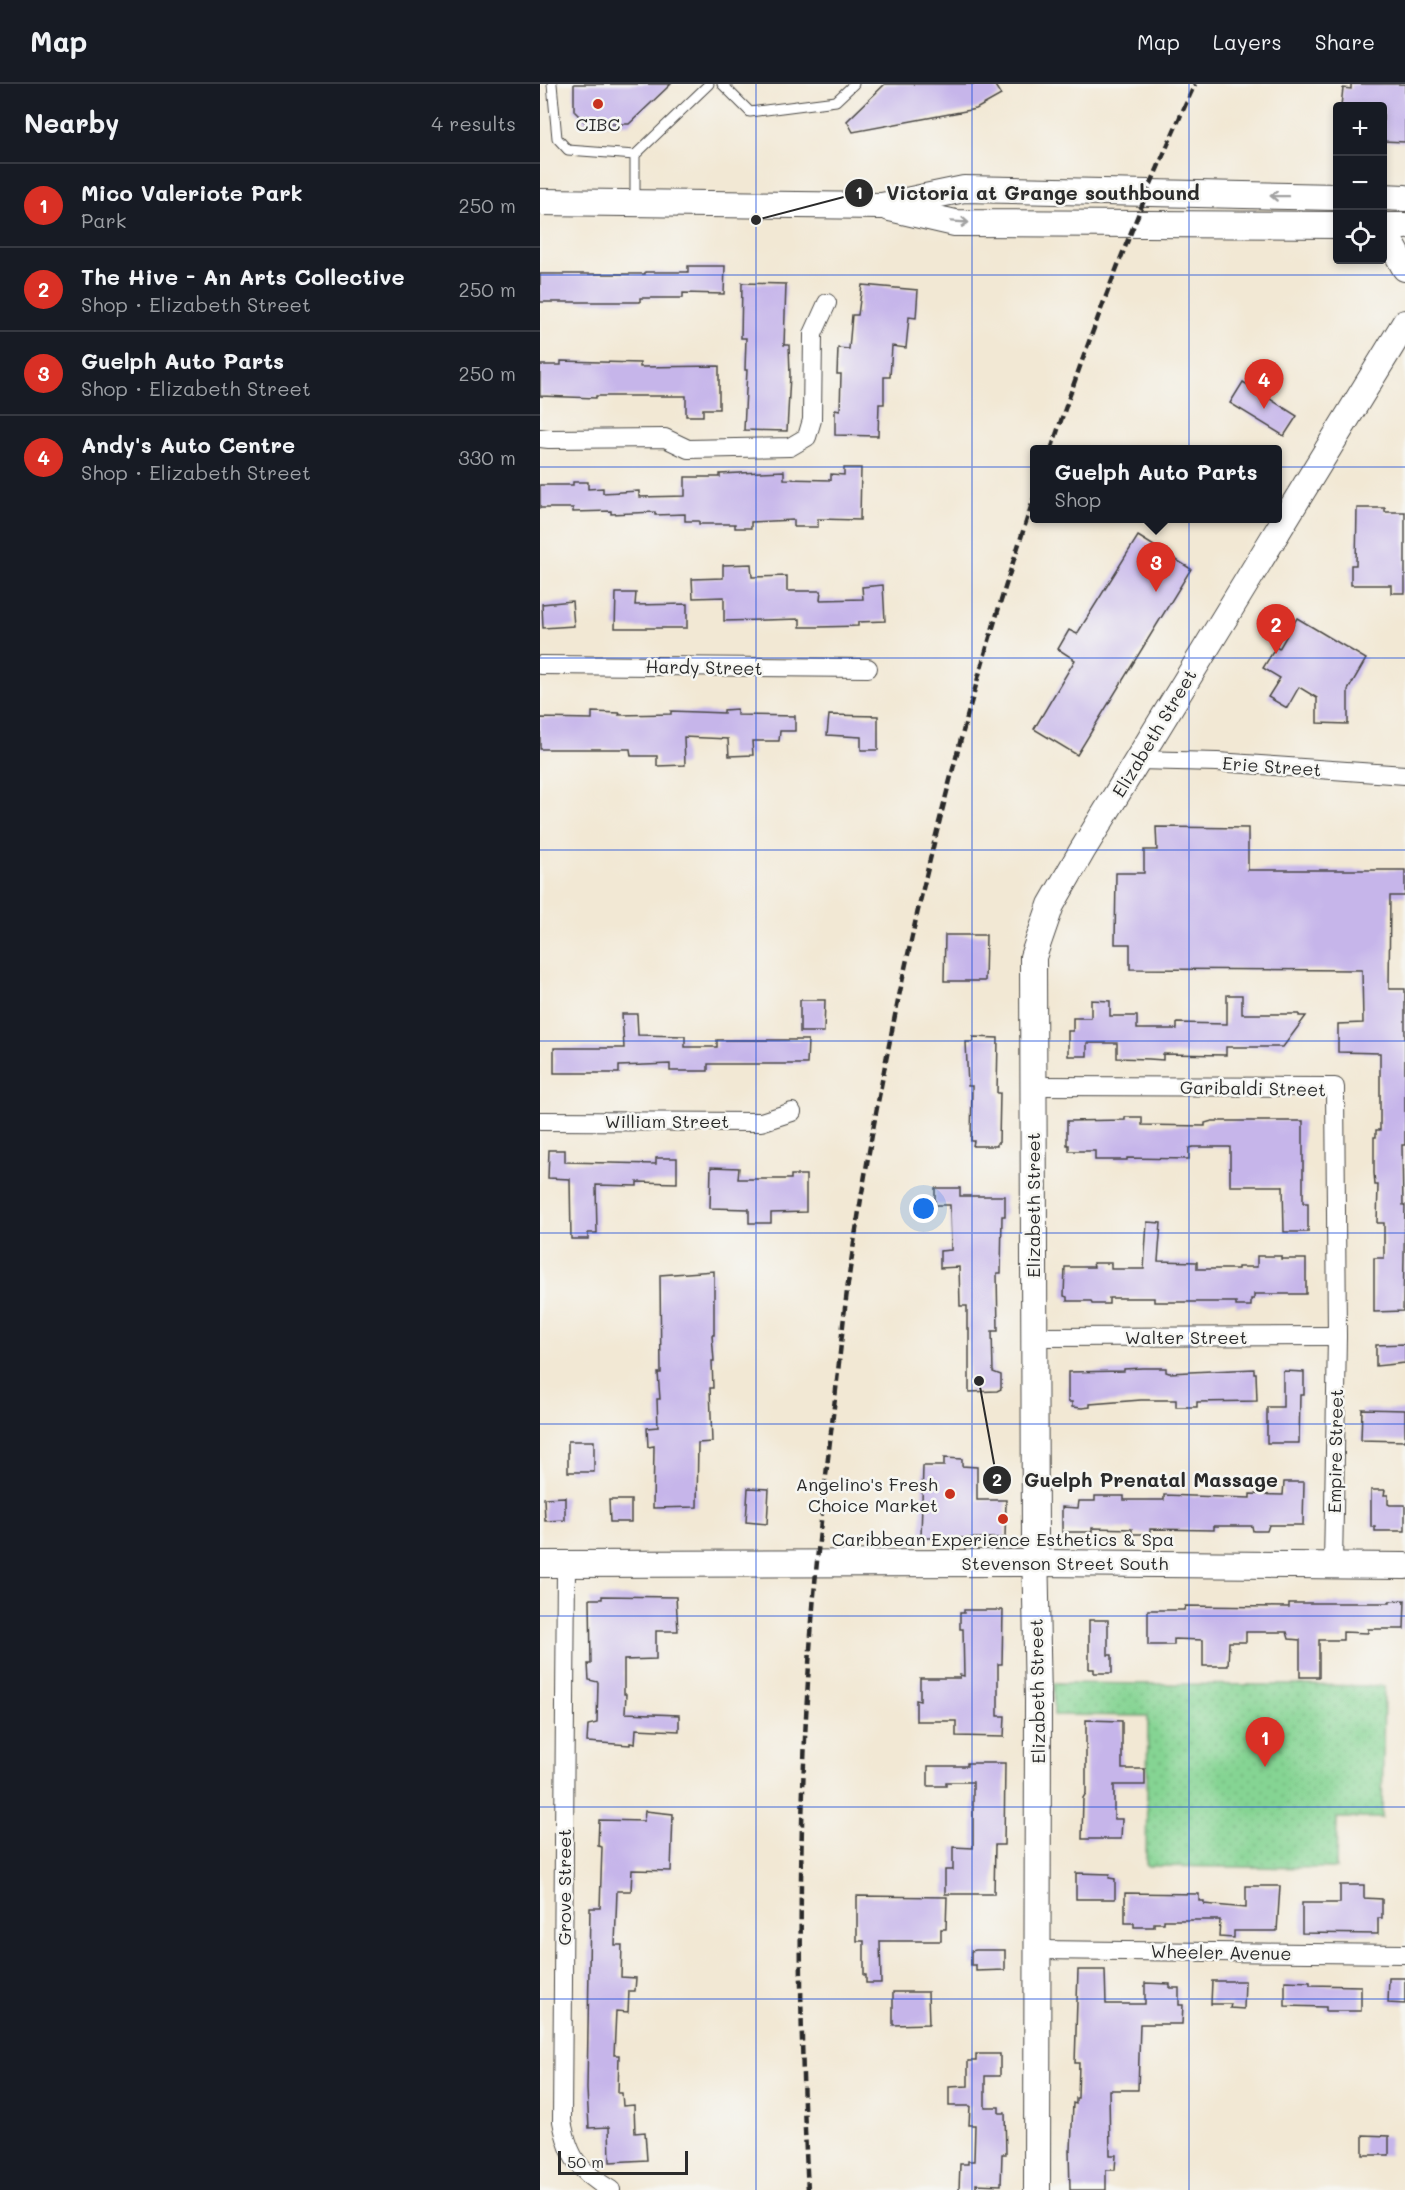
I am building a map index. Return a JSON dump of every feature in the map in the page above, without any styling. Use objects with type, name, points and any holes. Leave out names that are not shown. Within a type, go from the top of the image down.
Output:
[{"type":"main road","points":[[540,202],[882,206],[964,189],[1333,197]]},
{"type":"main road","points":[[1387,197],[1405,198]]},
{"type":"main road","points":[[882,206],[955,223],[1333,225]]},
{"type":"main road","points":[[1387,225],[1405,226]]},
{"type":"main road","points":[[1387,242],[1394,248],[1405,268]]},
{"type":"main road","name":"Elizabeth Street","points":[[1037,2190],[1038,1701],[1035,1563],[1033,957],[1051,905],[1405,323]]},
{"type":"main road","name":"Stevenson Street South","points":[[540,1564],[1035,1563],[1405,1566]]},
{"type":"street","points":[[540,438],[549,440],[665,438],[688,449],[790,447],[807,436],[812,420],[813,334],[827,303]]},
{"type":"street","name":"Hardy Street","points":[[540,665],[868,668]]},
{"type":"street","name":"Erie Street","points":[[1138,760],[1217,762],[1405,775]]},
{"type":"street","name":"Garibaldi Street","points":[[1033,1086],[1335,1087],[1337,1336]]},
{"type":"street","name":"William Street","points":[[540,1121],[760,1122],[792,1112]]},
{"type":"street","name":"Walter Street","points":[[1034,1337],[1337,1336]]},
{"type":"street","name":"Empire Street","points":[[1333,1566],[1337,1336]]},
{"type":"street","name":"Grove Street","points":[[566,1564],[562,2121],[571,2155],[587,2176],[612,2190]]},
{"type":"street","name":"Wheeler Avenue","points":[[1038,1950],[1405,1954]]},
{"type":"lane","points":[[552,84],[557,138],[568,150],[635,155]]},
{"type":"lane","points":[[634,204],[635,155],[709,84]]},
{"type":"lane","points":[[722,84],[750,112],[836,101],[854,84]]},
{"type":"green space","points":[[1054,1683],[1384,1686],[1382,1818],[1337,1818],[1336,1868],[1146,1866],[1148,1716],[1054,1715]]},
{"type":"building","points":[[574,84],[671,84],[629,124],[587,124],[574,111]]},
{"type":"building","points":[[885,84],[994,84],[1001,95],[976,109],[853,132],[847,121]]},
{"type":"building","points":[[1351,84],[1405,84],[1405,142],[1387,141],[1387,102],[1341,102],[1343,88],[1351,89]]},
{"type":"building","points":[[688,266],[725,266],[724,294],[683,293],[683,298],[640,298],[640,302],[540,302],[540,274],[688,272]]},
{"type":"building","points":[[742,283],[786,284],[784,345],[789,345],[790,375],[787,431],[744,430],[747,370],[745,370],[746,338],[741,338]]},
{"type":"building","points":[[862,285],[918,290],[916,318],[909,317],[906,348],[892,346],[890,377],[884,377],[884,404],[879,404],[878,436],[835,435],[835,409],[840,410],[841,374],[837,374],[838,348],[849,349],[852,315],[858,315]]},
{"type":"building","points":[[561,361],[640,363],[640,367],[719,366],[719,409],[703,409],[703,416],[686,416],[686,396],[596,396],[596,398],[540,396],[540,365],[561,365]]},
{"type":"building","points":[[1243,382],[1297,416],[1284,436],[1230,403]]},
{"type":"building","points":[[844,468],[861,468],[860,520],[818,519],[818,527],[794,527],[794,520],[751,522],[751,528],[735,528],[735,524],[699,524],[699,521],[685,521],[685,514],[655,515],[655,512],[611,514],[611,511],[573,512],[573,508],[540,508],[540,485],[573,485],[573,482],[588,482],[588,489],[603,488],[603,493],[639,491],[639,497],[685,496],[685,477],[720,477],[720,474],[784,471],[784,479],[831,480],[831,474],[844,475]]},
{"type":"building","points":[[1357,508],[1385,508],[1385,512],[1405,512],[1405,593],[1391,593],[1391,585],[1351,585],[1351,565],[1356,565]]},
{"type":"building","points":[[1138,536],[1191,569],[1077,755],[1034,729],[1075,660],[1058,649],[1069,630],[1077,634]]},
{"type":"building","points":[[751,564],[752,577],[787,576],[787,591],[821,591],[820,600],[863,599],[862,587],[883,585],[885,621],[858,622],[858,626],[800,627],[800,619],[724,621],[724,597],[693,598],[692,579],[723,578],[723,565]]},
{"type":"building","points":[[616,593],[636,593],[635,605],[687,604],[687,628],[615,628]]},
{"type":"building","points":[[572,601],[574,626],[543,628],[542,604]]},
{"type":"building","points":[[1297,618],[1366,659],[1348,690],[1348,724],[1317,723],[1317,698],[1299,687],[1287,708],[1268,697],[1280,678],[1263,668],[1276,647],[1279,649]]},
{"type":"building","points":[[737,709],[737,715],[795,716],[795,731],[780,731],[779,741],[752,741],[753,755],[729,756],[728,739],[684,737],[685,765],[657,766],[657,756],[631,756],[630,749],[540,749],[540,718],[592,719],[592,712],[620,713],[619,715],[671,714],[671,711],[724,713],[724,710]]},
{"type":"building","points":[[829,715],[878,716],[878,750],[861,750],[861,737],[827,735]]},
{"type":"building","points":[[1156,827],[1248,828],[1248,870],[1405,870],[1405,896],[1390,896],[1389,989],[1405,989],[1405,1145],[1402,1145],[1403,1205],[1405,1205],[1403,1311],[1374,1312],[1374,1258],[1384,1258],[1384,1223],[1377,1223],[1378,1185],[1375,1185],[1374,1173],[1374,1137],[1376,1137],[1376,1130],[1380,1130],[1380,1053],[1338,1052],[1338,1024],[1363,1023],[1362,970],[1130,969],[1130,944],[1115,944],[1116,873],[1144,873],[1144,850],[1157,850]]},
{"type":"building","points":[[945,935],[986,935],[985,981],[944,981]]},
{"type":"building","points":[[1227,995],[1242,995],[1242,1014],[1306,1016],[1283,1047],[1226,1047],[1226,1055],[1163,1054],[1163,1060],[1117,1058],[1117,1043],[1087,1043],[1087,1056],[1068,1056],[1068,1031],[1073,1031],[1073,1018],[1091,1018],[1091,1000],[1110,1001],[1110,1016],[1137,1016],[1137,1029],[1177,1029],[1177,1023],[1227,1024]]},
{"type":"building","points":[[800,1000],[825,1000],[824,1032],[800,1032]]},
{"type":"building","points":[[622,1014],[637,1014],[638,1035],[685,1036],[685,1047],[717,1047],[717,1040],[808,1040],[807,1064],[708,1064],[708,1071],[670,1071],[670,1064],[619,1066],[619,1073],[554,1073],[554,1048],[624,1048]]},
{"type":"building","points":[[973,1037],[998,1038],[997,1093],[1000,1093],[999,1143],[997,1146],[973,1146],[974,1141],[971,1141],[972,1086],[968,1086],[966,1042],[973,1042]]},
{"type":"building","points":[[1125,1117],[1142,1117],[1142,1125],[1205,1126],[1205,1123],[1212,1121],[1303,1121],[1303,1203],[1308,1203],[1308,1232],[1284,1232],[1283,1186],[1230,1186],[1230,1147],[1189,1148],[1189,1159],[1095,1160],[1095,1151],[1069,1151],[1067,1121],[1125,1120]]},
{"type":"building","points":[[549,1150],[565,1150],[565,1162],[656,1164],[656,1158],[677,1158],[677,1183],[637,1182],[637,1186],[596,1185],[597,1233],[588,1233],[588,1239],[571,1239],[570,1179],[548,1178]]},
{"type":"building","points":[[711,1167],[739,1168],[738,1179],[791,1179],[791,1175],[806,1175],[806,1212],[771,1213],[771,1223],[749,1223],[749,1209],[710,1208]]},
{"type":"building","points":[[935,1188],[960,1188],[960,1196],[1005,1196],[1005,1216],[1002,1216],[1001,1273],[997,1273],[998,1331],[992,1331],[993,1372],[1001,1375],[1001,1389],[997,1391],[969,1392],[967,1306],[960,1306],[959,1267],[940,1268],[940,1251],[951,1250],[950,1205],[935,1205]]},
{"type":"building","points":[[1147,1222],[1161,1223],[1158,1261],[1197,1262],[1197,1269],[1238,1269],[1238,1267],[1257,1267],[1257,1256],[1306,1259],[1306,1294],[1254,1294],[1251,1306],[1236,1306],[1236,1302],[1154,1302],[1154,1298],[1109,1298],[1109,1304],[1067,1301],[1067,1297],[1064,1296],[1065,1267],[1094,1267],[1093,1263],[1111,1263],[1111,1269],[1144,1269]]},
{"type":"building","points":[[714,1271],[714,1335],[712,1335],[714,1361],[712,1361],[713,1388],[710,1388],[712,1442],[698,1443],[697,1507],[653,1508],[654,1446],[648,1447],[647,1428],[658,1427],[657,1399],[660,1399],[658,1373],[661,1373],[660,1275]]},
{"type":"building","points":[[1405,1344],[1405,1363],[1376,1366],[1376,1345]]},
{"type":"building","points":[[1166,1368],[1166,1372],[1169,1373],[1254,1369],[1257,1401],[1197,1402],[1197,1407],[1176,1407],[1176,1400],[1141,1400],[1090,1404],[1090,1407],[1082,1408],[1072,1407],[1072,1402],[1068,1402],[1068,1372],[1124,1371],[1124,1369]]},
{"type":"building","points":[[1283,1371],[1304,1372],[1304,1395],[1300,1395],[1299,1443],[1267,1443],[1267,1407],[1283,1407]]},
{"type":"building","points":[[1362,1409],[1405,1410],[1405,1441],[1361,1440]]},
{"type":"building","points":[[568,1441],[594,1441],[594,1472],[568,1472]]},
{"type":"building","name":"Angelino's Fresh Choice Market","points":[[944,1458],[962,1459],[962,1466],[977,1467],[977,1500],[1006,1500],[1005,1538],[921,1538],[923,1466],[944,1466]]},
{"type":"building","points":[[1284,1482],[1304,1482],[1303,1525],[1269,1525],[1267,1531],[1253,1531],[1252,1526],[1214,1526],[1214,1530],[1150,1529],[1150,1534],[1132,1534],[1132,1529],[1092,1528],[1092,1532],[1062,1532],[1062,1507],[1078,1508],[1079,1501],[1095,1501],[1095,1496],[1124,1496],[1124,1500],[1164,1500],[1164,1495],[1250,1498],[1250,1494],[1283,1495]]},
{"type":"building","points":[[748,1488],[769,1489],[767,1524],[746,1522]]},
{"type":"building","points":[[1371,1490],[1385,1490],[1384,1495],[1388,1495],[1390,1505],[1405,1505],[1405,1531],[1375,1531],[1375,1527],[1371,1527]]},
{"type":"building","points":[[565,1497],[565,1520],[545,1521],[544,1498]]},
{"type":"building","points":[[609,1500],[631,1500],[631,1522],[610,1522]]},
{"type":"building","points":[[602,1596],[676,1597],[678,1631],[656,1631],[656,1659],[624,1660],[624,1694],[626,1694],[625,1713],[679,1715],[679,1731],[636,1729],[635,1744],[630,1743],[630,1745],[587,1742],[588,1725],[597,1723],[598,1682],[589,1680],[588,1664],[591,1664],[590,1599],[602,1599]]},
{"type":"building","points":[[1405,1600],[1404,1629],[1368,1629],[1368,1633],[1343,1632],[1343,1640],[1319,1640],[1319,1677],[1300,1677],[1300,1640],[1289,1639],[1287,1632],[1246,1632],[1246,1642],[1229,1642],[1228,1666],[1203,1666],[1203,1640],[1174,1639],[1174,1645],[1148,1645],[1148,1610],[1184,1610],[1185,1606],[1289,1607],[1289,1603],[1390,1603],[1390,1601]]},
{"type":"building","points":[[964,1610],[1003,1610],[1002,1664],[998,1664],[998,1716],[1005,1716],[1004,1737],[956,1736],[956,1721],[916,1721],[916,1700],[920,1701],[920,1678],[960,1678],[960,1675],[964,1676],[963,1629],[960,1629],[960,1613],[964,1613]]},
{"type":"building","points":[[1089,1620],[1108,1620],[1108,1655],[1112,1655],[1112,1673],[1094,1673],[1094,1669],[1089,1669]]},
{"type":"building","points":[[1086,1720],[1122,1721],[1122,1769],[1145,1769],[1145,1785],[1114,1785],[1114,1819],[1122,1819],[1121,1839],[1082,1839],[1083,1798],[1086,1793]]},
{"type":"building","points":[[967,1763],[1005,1763],[1004,1845],[995,1845],[994,1894],[945,1894],[945,1870],[953,1870],[953,1847],[973,1848],[973,1782],[946,1782],[946,1786],[928,1786],[928,1766],[967,1766]]},
{"type":"building","points":[[645,1811],[673,1814],[671,1871],[632,1870],[631,1891],[617,1891],[615,1945],[622,1945],[621,1977],[636,1978],[635,1991],[629,1991],[628,2012],[616,2011],[614,2055],[619,2055],[618,2093],[622,2093],[623,2106],[634,2105],[635,2133],[645,2132],[647,2160],[610,2162],[609,2127],[589,2128],[587,2089],[590,1908],[600,1908],[602,1847],[598,1846],[599,1820],[644,1821]]},
{"type":"building","points":[[1076,1873],[1110,1874],[1109,1878],[1115,1879],[1115,1899],[1076,1899]]},
{"type":"building","points":[[1340,1885],[1364,1885],[1364,1898],[1382,1899],[1382,1918],[1378,1918],[1378,1934],[1302,1933],[1302,1903],[1340,1903]]},
{"type":"building","points":[[1246,1886],[1280,1886],[1277,1931],[1234,1931],[1234,1938],[1219,1937],[1220,1920],[1164,1920],[1164,1923],[1154,1923],[1154,1927],[1134,1927],[1134,1923],[1125,1923],[1125,1893],[1199,1894],[1199,1901],[1204,1901],[1204,1904],[1246,1908]]},
{"type":"building","points":[[857,1896],[947,1897],[946,1929],[941,1929],[941,1941],[880,1941],[881,1983],[866,1983],[864,1941],[857,1941]]},
{"type":"building","points":[[1005,1950],[1005,1970],[976,1971],[976,1965],[971,1965],[971,1951]]},
{"type":"building","points":[[1078,1970],[1105,1970],[1106,2004],[1145,2004],[1145,1983],[1170,1984],[1170,1988],[1179,1988],[1179,2005],[1183,2005],[1182,2024],[1140,2024],[1138,2090],[1109,2090],[1110,2155],[1116,2155],[1115,2170],[1106,2170],[1106,2190],[1070,2190],[1069,2150],[1071,2150],[1073,2103],[1076,2104],[1076,2098],[1078,2098],[1079,2063],[1075,2063]]},
{"type":"building","points":[[1389,1978],[1405,1978],[1405,2004],[1388,2003]]},
{"type":"building","points":[[1212,1981],[1245,1981],[1244,2009],[1230,2008],[1231,2004],[1211,2004]]},
{"type":"building","points":[[1285,1981],[1310,1982],[1310,1985],[1361,1986],[1361,2011],[1326,2011],[1326,2007],[1285,2006]]},
{"type":"building","points":[[893,1992],[928,1992],[929,2024],[893,2025]]},
{"type":"building","points":[[976,2054],[1000,2054],[1000,2076],[985,2076],[985,2107],[999,2107],[999,2113],[1005,2113],[1006,2154],[1002,2154],[1001,2185],[976,2184],[976,2190],[959,2190],[960,2164],[974,2161],[975,2125],[969,2125],[970,2106],[949,2106],[949,2087],[968,2086],[968,2061],[976,2061]]},
{"type":"building","points":[[1363,2135],[1389,2136],[1389,2155],[1363,2155]]},
{"type":"railway","points":[[1053,445],[1118,265],[1195,84]]},
{"type":"railway","points":[[808,2190],[801,1967],[805,1744],[816,1572],[848,1287],[883,1074],[925,880],[975,688],[1030,511]]},
{"type":"place","name":"CIBC","points":[[598,104]]},
{"type":"place","name":"Victoria at Grange southbound","points":[[756,220]]},
{"type":"place","name":"Andy's Auto Centre","points":[[1264,409]]},
{"type":"place","name":"Guelph Auto Parts","points":[[1156,592]]},
{"type":"place","name":"The Hive - An Arts Collective","points":[[1276,654]]},
{"type":"place","name":"Guelph Prenatal Massage","points":[[979,1381]]},
{"type":"place","name":"Angelino's Fresh Choice Market","points":[[950,1494]]},
{"type":"place","name":"Caribbean Experience Esthetics & Spa","points":[[1003,1519]]},
{"type":"place","name":"Mico Valeriote Park","points":[[1265,1767]]}]
